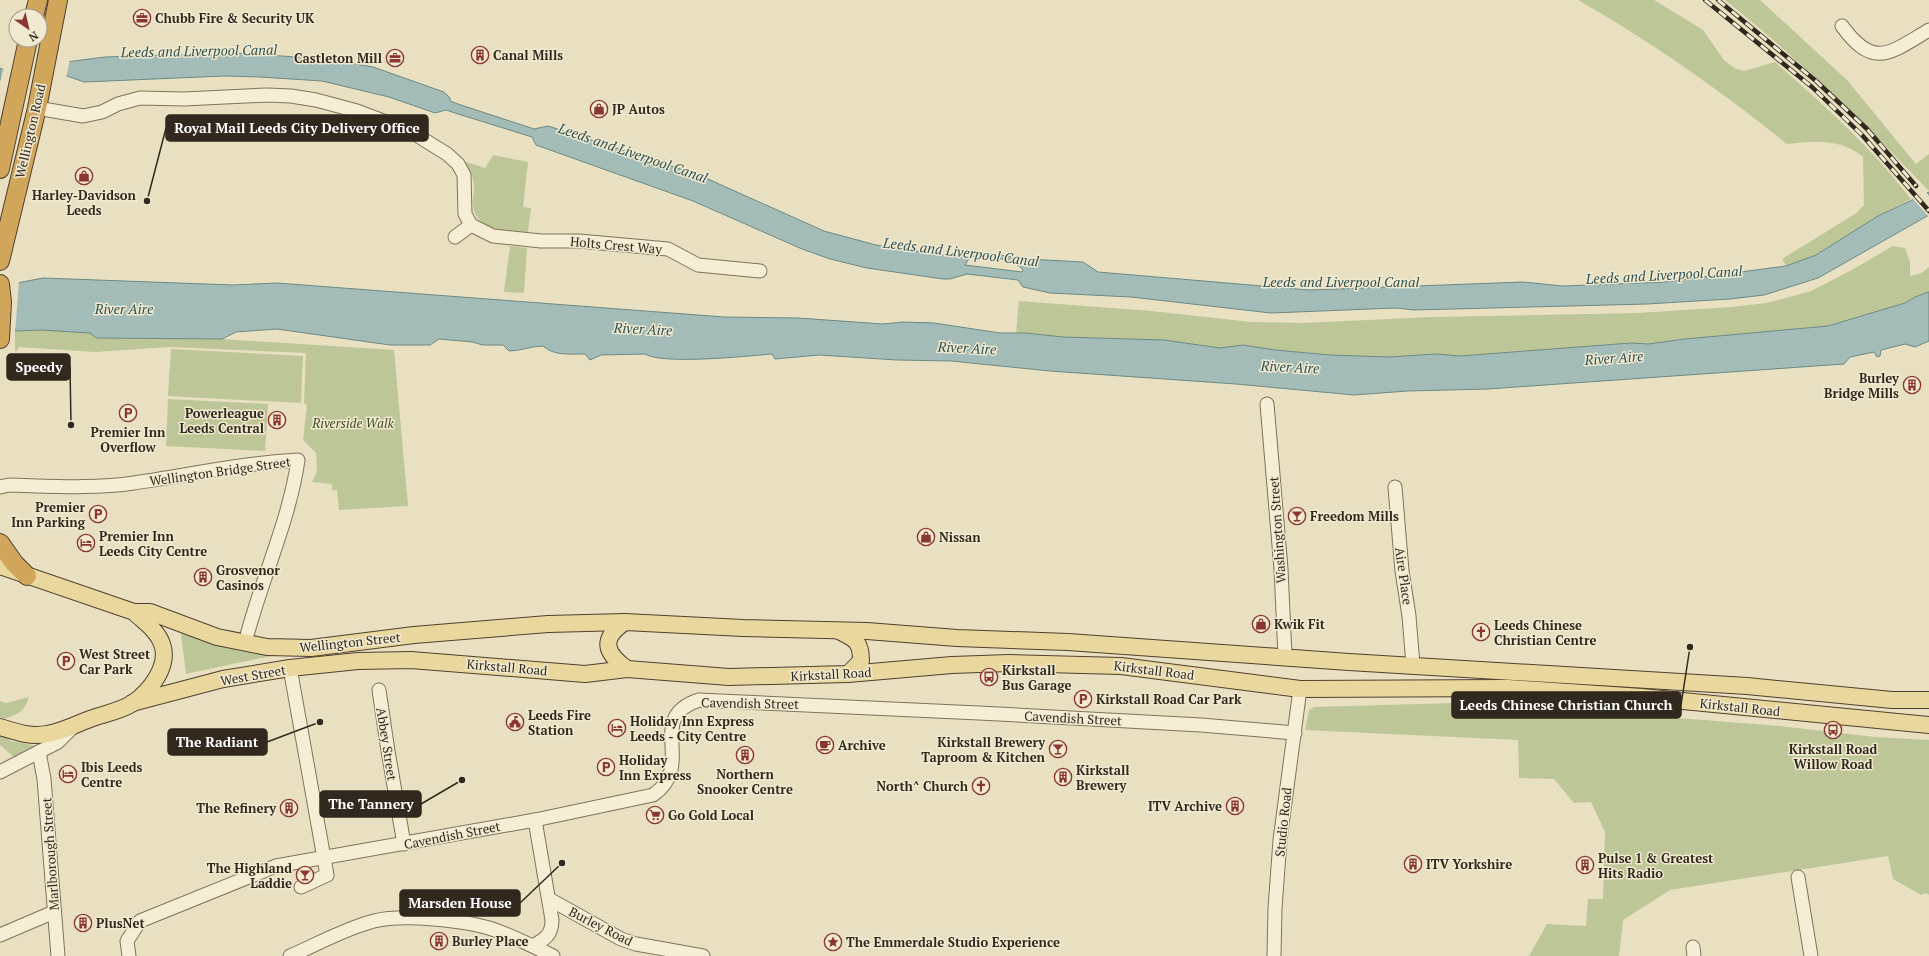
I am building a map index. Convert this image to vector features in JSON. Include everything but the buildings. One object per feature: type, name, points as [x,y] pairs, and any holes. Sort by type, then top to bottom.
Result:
[{"type":"highway","name":"Wellington Road","points":[[0,261],[37,108],[58,0]]},
{"type":"highway","name":"Wellington Road","points":[[0,169],[2,142],[26,48]]},
{"type":"highway","points":[[0,284],[2,302],[0,339]]},
{"type":"highway","points":[[0,543],[14,563],[10,572]]},
{"type":"main road","points":[[0,727],[27,735],[48,734],[75,726],[132,703],[149,688],[158,676],[163,656],[162,644],[157,635],[150,626],[134,612],[48,581],[10,572]]},
{"type":"main road","name":"Wellington Street","points":[[134,612],[150,612],[217,636],[267,647],[310,648],[427,634]]},
{"type":"main road","name":"Kirkstall Road","points":[[427,634],[548,624],[625,622],[743,628],[867,630],[958,638],[1068,642],[1285,656],[1349,662],[1747,686],[1892,700],[1929,700]]},
{"type":"main road","points":[[625,622],[614,630],[608,640],[608,651],[614,659],[627,670]]},
{"type":"main road","points":[[837,630],[856,640],[861,651],[861,661],[848,674]]},
{"type":"main road","points":[[1234,680],[1226,672],[1225,665],[1228,660],[1238,654]]},
{"type":"main road","name":"Kirkstall Road","points":[[378,660],[411,660],[585,674],[627,670],[729,677],[848,674],[982,664],[1078,664],[1121,666],[1300,689],[1508,688],[1642,697],[1929,726]]},
{"type":"main road","name":"West Street","points":[[132,703],[223,679],[332,662],[378,660]]},
{"type":"main road","points":[[1349,662],[1357,669],[1358,680],[1356,689]]},
{"type":"street","points":[[1842,26],[1854,42],[1867,52],[1877,55],[1892,51],[1929,30]]},
{"type":"street","points":[[37,108],[82,116],[102,112],[118,104],[140,98],[291,96],[357,111],[410,131],[447,154],[458,164],[464,175],[465,214],[471,225],[455,237]]},
{"type":"street","name":"Holts Crest Way","points":[[471,225],[494,236],[541,241],[578,240],[668,249],[698,265],[760,271]]},
{"type":"street","name":"Washington Street","points":[[1267,404],[1281,569],[1285,656]]},
{"type":"street","name":"Wellington Bridge Street","points":[[0,487],[9,485],[78,486],[133,484],[257,463],[298,460],[294,485],[245,643]]},
{"type":"street","name":"Aire Place","points":[[1395,487],[1402,571],[1409,616],[1413,665]]},
{"type":"street","points":[[290,668],[327,875],[301,887]]},
{"type":"street","name":"Studio Road","points":[[1274,956],[1275,908],[1280,840],[1300,689]]},
{"type":"street","name":"Abbey Street","points":[[379,690],[404,844]]},
{"type":"street","name":"Cavendish Street","points":[[129,956],[127,941],[140,921],[276,866],[535,820],[642,798],[654,794],[662,788],[669,779],[672,766],[672,726],[677,712],[688,704],[699,700],[979,713],[1194,725],[1295,733]]},
{"type":"street","points":[[0,772],[58,742],[75,726]]},
{"type":"street","name":"Marlborough Street","points":[[39,752],[43,764],[58,956]]},
{"type":"street","points":[[533,946],[549,935],[552,929],[549,899],[535,820]]},
{"type":"street","points":[[1798,877],[1811,956]]},
{"type":"street","name":"Burley Road","points":[[549,899],[621,939],[636,944],[702,956]]},
{"type":"street","points":[[0,935],[54,912]]},
{"type":"street","points":[[290,956],[374,921],[402,917],[431,919],[490,928],[553,956]]},
{"type":"green space","points":[[1578,0],[1654,0],[1703,30],[1724,60],[1734,68],[1744,71],[1775,62],[1863,144],[1911,199],[1878,216],[1816,255],[1786,266],[1782,259],[1855,214],[1864,205],[1863,157],[1845,147],[1826,142],[1787,144],[1686,68],[1606,16]]},
{"type":"green space","points":[[1725,0],[1760,0],[1847,80],[1916,164],[1929,154],[1929,191],[1805,68]]},
{"type":"green space","points":[[493,155],[528,162],[523,207],[531,208],[528,232],[494,228],[486,225],[475,214],[473,205],[474,183],[463,161],[485,168]]},
{"type":"green space","points":[[510,246],[527,248],[524,293],[504,292]]},
{"type":"green space","points":[[1893,246],[1905,248],[1910,262],[1910,276],[1922,273],[1929,267],[1929,292],[1915,297],[1905,303],[1828,326],[1685,339],[1648,344],[1631,343],[1460,356],[1436,354],[1389,357],[1330,355],[1275,350],[1243,345],[1220,348],[1164,340],[1063,337],[1016,333],[1019,301],[1151,311],[1251,322],[1302,323],[1432,317],[1638,313],[1731,307],[1767,303],[1811,291],[1850,271]]},
{"type":"green space","name":"Riverside Walk","points":[[41,330],[90,333],[96,338],[222,339],[394,350],[408,506],[339,510],[337,490],[332,490],[332,484],[312,482],[317,472],[316,453],[303,440],[307,406],[304,403],[306,353],[169,347],[95,352],[18,347],[17,351],[15,351],[15,331]]},
{"type":"green space","points":[[171,349],[303,356],[301,403],[168,396]]},
{"type":"green space","points":[[168,399],[268,404],[265,451],[166,446]]},
{"type":"green space","points":[[180,626],[292,653],[186,674]]},
{"type":"green space","points":[[29,697],[25,706],[20,712],[14,716],[4,719],[0,717],[0,701],[6,703]]},
{"type":"green space","points":[[1454,703],[1524,706],[1780,726],[1875,737],[1929,740],[1929,895],[1926,893],[1921,895],[1893,879],[1888,856],[1670,890],[1623,920],[1619,956],[1529,956],[1547,924],[1586,926],[1588,899],[1603,899],[1605,832],[1591,802],[1574,803],[1554,779],[1519,778],[1518,740],[1305,730],[1309,710],[1314,707]]},
{"type":"green space","points":[[0,735],[11,741],[38,746],[16,759],[0,745]]},
{"type":"water","points":[[236,53],[327,59],[373,67],[444,92],[450,98],[450,101],[458,104],[534,129],[548,126],[699,175],[824,231],[876,245],[957,257],[966,252],[973,251],[1027,259],[1083,262],[1098,272],[1309,290],[1523,282],[1563,286],[1665,282],[1786,266],[1816,255],[1878,216],[1929,192],[1929,215],[1818,278],[1764,295],[1730,299],[1647,304],[1414,310],[1396,308],[1271,313],[1131,297],[1050,293],[1023,287],[1018,280],[967,274],[950,279],[943,279],[867,268],[830,259],[802,249],[693,201],[536,145],[532,137],[446,110],[435,113],[389,97],[322,81],[224,76],[84,82],[67,76],[0,80],[0,68],[4,70],[105,57],[231,55]],"holes":[[[985,256],[1009,261],[1023,270],[1022,272],[965,265],[970,257]]]},
{"type":"water","name":"River Aire","points":[[43,278],[233,285],[277,283],[724,317],[798,318],[883,324],[903,322],[934,323],[1000,333],[1025,333],[1063,337],[1164,340],[1220,348],[1243,345],[1275,350],[1330,355],[1389,357],[1436,354],[1460,356],[1631,343],[1648,344],[1685,339],[1828,326],[1905,303],[1915,297],[1929,292],[1929,341],[1915,347],[1905,344],[1881,350],[1880,356],[1877,357],[1874,352],[1850,357],[1844,364],[1488,389],[1408,391],[1354,395],[1236,384],[1050,371],[951,361],[897,360],[819,355],[775,359],[772,354],[726,358],[686,359],[669,359],[645,354],[601,355],[590,360],[585,354],[557,353],[543,346],[509,351],[503,345],[482,345],[473,342],[439,339],[430,345],[390,345],[277,329],[236,332],[222,339],[96,338],[90,333],[41,330],[15,331],[12,284]]},
{"type":"pier","points":[[70,59],[66,78],[0,82],[4,67]]},
{"type":"pier","points":[[1925,191],[1929,196],[1929,217],[1911,197]]},
{"type":"pier","points":[[0,281],[19,281],[15,333],[0,332]]},
{"type":"railway","points":[[1705,0],[1812,87],[1862,135],[1929,211]]},
{"type":"railway","points":[[1718,0],[1816,81],[1867,129],[1916,186]]},
{"type":"place","name":"Chubb Fire & Security UK","points":[[142,18]]},
{"type":"place","name":"Canal Mills","points":[[480,55]]},
{"type":"place","name":"Castleton Mill","points":[[395,58]]},
{"type":"place","name":"JP Autos","points":[[599,109]]},
{"type":"place","name":"Harley-Davidson Leeds","points":[[84,176]]},
{"type":"place","name":"Royal Mail Leeds City Delivery Office","points":[[147,201]]},
{"type":"place","name":"Burley Bridge Mills","points":[[1912,385]]},
{"type":"place","name":"Premier Inn Overflow","points":[[128,413]]},
{"type":"place","name":"Powerleague Leeds Central","points":[[277,420]]},
{"type":"place","name":"Speedy","points":[[71,425]]},
{"type":"place","name":"Premier Inn Parking","points":[[98,514]]},
{"type":"place","name":"Freedom Mills","points":[[1297,516]]},
{"type":"place","name":"Nissan","points":[[926,537]]},
{"type":"place","name":"Premier Inn Leeds City Centre","points":[[86,543]]},
{"type":"place","name":"Grosvenor Casinos","points":[[203,577]]},
{"type":"place","name":"Kwik Fit","points":[[1261,624]]},
{"type":"place","name":"Leeds Chinese Christian Centre","points":[[1481,632]]},
{"type":"place","name":"Leeds Chinese Christian Church","points":[[1690,647]]},
{"type":"place","name":"West Street Car Park","points":[[66,661]]},
{"type":"place","name":"Kirkstall Bus Garage","points":[[989,677]]},
{"type":"place","name":"Kirkstall Road Car Park","points":[[1083,699]]},
{"type":"place","name":"The Radiant","points":[[320,722]]},
{"type":"place","name":"Leeds Fire Station","points":[[515,722]]},
{"type":"place","name":"Holiday Inn Express Leeds - City Centre","points":[[617,728]]},
{"type":"place","name":"Kirkstall Road Willow Road","points":[[1833,730]]},
{"type":"place","name":"Archive","points":[[825,745]]},
{"type":"place","name":"Kirkstall Brewery Taproom & Kitchen","points":[[1058,749]]},
{"type":"place","name":"Northern Snooker Centre","points":[[745,755]]},
{"type":"place","name":"Holiday Inn Express","points":[[606,767]]},
{"type":"place","name":"Ibis Leeds Centre","points":[[68,774]]},
{"type":"place","name":"Kirkstall Brewery","points":[[1063,777]]},
{"type":"place","name":"The Tannery","points":[[462,780]]},
{"type":"place","name":"North^ Church","points":[[981,786]]},
{"type":"place","name":"ITV Archive","points":[[1235,806]]},
{"type":"place","name":"The Refinery","points":[[289,808]]},
{"type":"place","name":"Go Gold Local","points":[[655,815]]},
{"type":"place","name":"Marsden House","points":[[562,863]]},
{"type":"place","name":"ITV Yorkshire","points":[[1413,864]]},
{"type":"place","name":"Pulse 1 & Greatest Hits Radio","points":[[1585,865]]},
{"type":"place","name":"The Highland Laddie","points":[[305,875]]},
{"type":"place","name":"PlusNet","points":[[83,923]]},
{"type":"place","name":"Burley Place","points":[[439,941]]},
{"type":"place","name":"The Emmerdale Studio Experience","points":[[833,942]]},
{"type":"water label","name":"Leeds and Liverpool Canal","points":[[199,51]]},
{"type":"water label","name":"Leeds and Liverpool Canal","points":[[633,153]]},
{"type":"water label","name":"Leeds and Liverpool Canal","points":[[961,252]]},
{"type":"water label","name":"Leeds and Liverpool Canal","points":[[1664,275]]},
{"type":"water label","name":"Leeds and Liverpool Canal","points":[[1341,282]]}]
